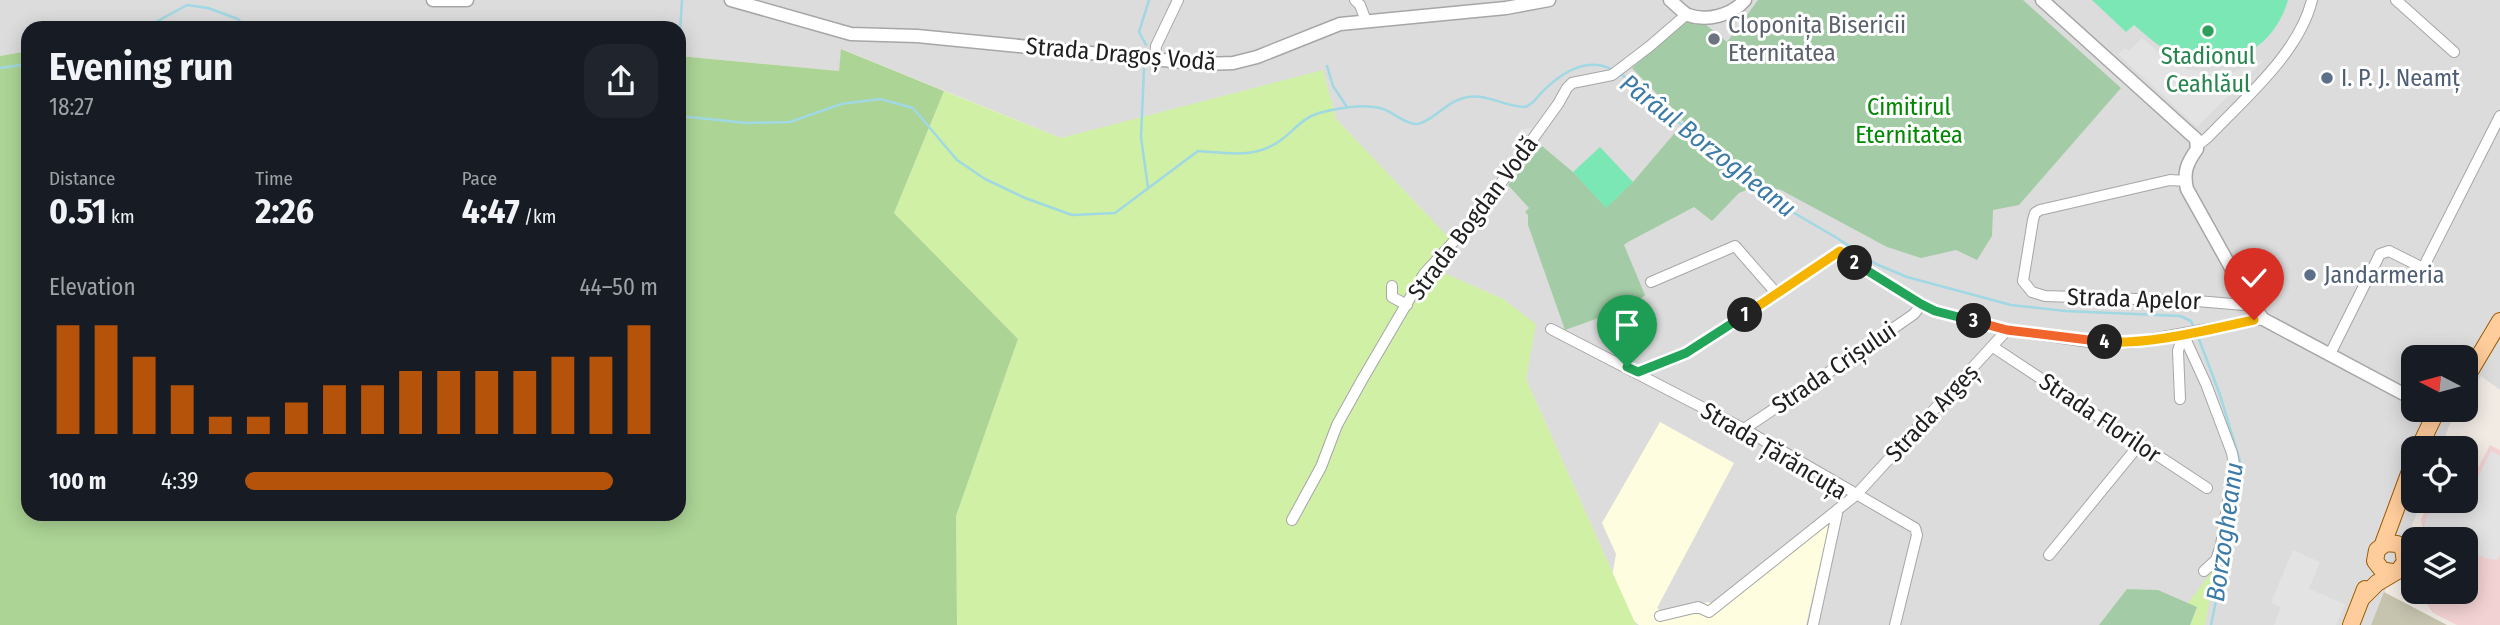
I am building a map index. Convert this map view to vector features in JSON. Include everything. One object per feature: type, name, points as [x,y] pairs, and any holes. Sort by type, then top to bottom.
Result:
[{"type":"main road","points":[[2476,345],[2500,305]]},
{"type":"main road","points":[[2478,360],[2498,330]]},
{"type":"main road","points":[[2351,625],[2363,597],[2377,550],[2383,544],[2401,495]]},
{"type":"main road","points":[[2401,544],[2398,527],[2403,513]]},
{"type":"main road","points":[[2383,544],[2393,543],[2401,547]]},
{"type":"main road","points":[[2375,561],[2382,570],[2393,572]]},
{"type":"main road","points":[[2363,597],[2377,583],[2401,567]]},
{"type":"street","points":[[433,0],[467,0]]},
{"type":"street","name":"Strada Dragoș Vodă","points":[[731,0],[850,34],[917,36],[1155,60],[1233,63],[1268,53],[1340,24],[1506,8],[1549,0]]},
{"type":"street","points":[[1155,60],[1156,46],[1178,0]]},
{"type":"street","points":[[1355,0],[1360,5],[1366,21]]},
{"type":"street","points":[[1670,0],[1687,15],[1712,17],[1730,13],[1745,0]]},
{"type":"street","points":[[2042,0],[2188,131],[2198,145]]},
{"type":"street","points":[[2312,0],[2309,13],[2292,46],[2198,145],[2187,164],[2186,181],[2191,198],[2250,302],[2263,319],[2401,392]]},
{"type":"street","points":[[2396,0],[2454,52]]},
{"type":"street","name":"Strada Bogdan Vodă","points":[[1292,520],[1321,467],[1337,425],[1424,274],[1478,215],[1567,88],[1572,83],[1612,75],[1687,15]]},
{"type":"street","points":[[2330,354],[2379,254],[2389,251],[2423,268],[2500,116]]},
{"type":"street","name":"Strada Apelor","points":[[2186,181],[2170,180],[2035,213],[2022,281],[2032,292],[2045,296],[2197,301],[2244,306],[2250,302]]},
{"type":"street","points":[[1638,372],[1686,353],[1777,294],[1735,246],[1651,282]]},
{"type":"street","name":"Strada Florilor","points":[[1777,294],[1840,251],[1871,274],[1935,311],[2007,330],[2109,343],[2129,343],[2263,319]]},
{"type":"street","points":[[1392,286],[1392,297],[1407,305]]},
{"type":"street","name":"Strada Crișului","points":[[1744,429],[1914,314],[1921,304]]},
{"type":"street","name":"Strada Țărăncuța","points":[[1552,329],[1744,429],[1856,495],[1709,612],[1698,607],[1660,616]]},
{"type":"street","name":"Strada Argeș","points":[[1856,495],[2007,330]]},
{"type":"street","points":[[2180,399],[2178,351],[2185,333]]},
{"type":"street","points":[[2185,333],[2234,464],[2221,545],[2216,560],[2204,571]]},
{"type":"street","name":"Strada Florilor","points":[[1993,347],[2207,488]]},
{"type":"street","points":[[2049,555],[2139,445]]},
{"type":"street","points":[[1856,495],[1915,528],[1917,535],[1895,625]]},
{"type":"street","points":[[1813,625],[1838,509]]},
{"type":"shaded area","points":[[0,0],[2500,0],[2500,390],[2481,376],[2478,381],[2478,345],[2401,345],[2401,422],[2452,422],[2445,436],[2401,436],[2401,513],[2417,513],[2411,527],[2401,527],[2401,552],[2371,625],[1636,625],[1526,379],[1535,324],[1503,299],[1434,269],[1454,244],[1336,119],[1323,71],[1061,138],[842,49],[839,71],[686,57],[686,21],[21,21],[21,52],[0,56]]},
{"type":"shaded area","points":[[2142,38],[2167,60],[2189,70],[2231,73],[2264,60],[2197,127],[2118,54],[2125,48],[2129,51]]},
{"type":"shaded area","points":[[1532,128],[1518,151],[1512,146],[1521,129]]},
{"type":"shaded area","points":[[1660,422],[1734,463],[1657,608],[1661,611],[1709,602],[1717,612],[1826,524],[1829,527],[1806,625],[1639,625],[1616,607],[1609,593],[1616,554],[1602,523]]},
{"type":"shaded area","points":[[2490,445],[2500,450],[2500,625],[2457,625],[2433,613],[2427,604],[2478,604],[2478,527],[2422,527],[2421,520],[2424,513],[2478,513],[2478,468]]},
{"type":"shaded area","points":[[2491,451],[2500,456],[2500,554],[2497,560],[2478,555],[2478,527],[2424,525],[2428,513],[2478,513],[2478,477]]},
{"type":"shaded area","points":[[2293,550],[2320,562],[2309,589],[2345,604],[2336,625],[2274,625],[2281,607],[2271,602]]},
{"type":"shaded area","points":[[2384,592],[2401,601],[2401,604],[2407,604],[2447,625],[2371,625]]},
{"type":"green space","name":"Cimitirul Eternitatea","points":[[1758,0],[2023,0],[2121,88],[2019,205],[1993,210],[1992,236],[1977,260],[1956,250],[1921,258],[1887,247],[1781,190],[1759,185],[1739,193],[1712,221],[1694,207],[1628,242],[1624,245],[1645,295],[1632,306],[1565,330],[1528,225],[1528,215],[1525,212],[1529,208],[1508,185],[1542,146],[1573,172],[1606,207],[1633,182],[1684,122],[1632,68],[1688,20],[1699,19],[1727,42]]},
{"type":"green space","name":"Stadionul Ceahlăul","points":[[2092,0],[2288,0],[2270,35],[2256,47],[2224,60],[2206,61],[2168,51],[2134,25],[2126,32]]},
{"type":"green space","points":[[841,49],[944,91],[894,213],[1018,339],[956,516],[957,625],[0,625],[0,56],[21,52],[21,521],[686,521],[686,57],[839,71]]},
{"type":"green space","points":[[1323,70],[1336,119],[1455,244],[1435,269],[1503,299],[1536,324],[1526,379],[1636,625],[957,625],[956,516],[1018,339],[894,213],[944,91],[1061,138]]},
{"type":"green space","points":[[1600,147],[1633,182],[1606,208],[1573,172]]},
{"type":"green space","points":[[2216,566],[2205,625],[2190,625],[2197,608],[2188,603]]},
{"type":"green space","points":[[2127,589],[2158,590],[2197,607],[2190,625],[2099,625]]},
{"type":"waterway","points":[[681,21],[682,0]]},
{"type":"waterway","points":[[1146,45],[1139,32],[1149,0]]},
{"type":"waterway","name":"Pârâul Borzogheanu","points":[[158,21],[187,5],[208,8],[240,21]]},
{"type":"waterway","name":"Pârâul Borzogheanu","points":[[0,68],[21,65]]},
{"type":"waterway","name":"Pârâul Borzogheanu","points":[[686,117],[747,123],[790,122],[841,104],[880,99],[913,108],[957,160],[985,179],[1025,198],[1072,215],[1115,213],[1198,151],[1241,153],[1262,150],[1319,113],[1368,106],[1417,124],[1453,102],[1467,97],[1484,97],[1525,107],[1533,103],[1557,79],[1575,69],[1594,65],[1613,70]]},
{"type":"waterway","points":[[1327,66],[1333,86],[1347,107]]},
{"type":"waterway","points":[[1144,69],[1141,137],[1148,188]]},
{"type":"waterway","name":"Pârâul Borzogheanu","points":[[1619,73],[1777,203],[1876,264],[1907,277],[2011,305],[2065,311],[2180,316],[2191,321],[2194,328]]},
{"type":"waterway","name":"Borzogheanu","points":[[2197,334],[2220,395],[2240,461],[2233,518],[2211,625]]},
{"type":"place","name":"Stadionul Ceahlăul","points":[[2208,31]]},
{"type":"place","name":"Cloponița Bisericii Eternitatea","points":[[1714,39]]},
{"type":"place","name":"I. P. J. Neamț","points":[[2327,78]]},
{"type":"place","name":"Jandarmeria","points":[[2310,275]]},
{"type":"route","points":[[1627,367],[1638,372],[1686,353],[1840,251],[1871,274],[1935,311],[2007,330],[2089,342],[2129,343],[2254,320]]}]
